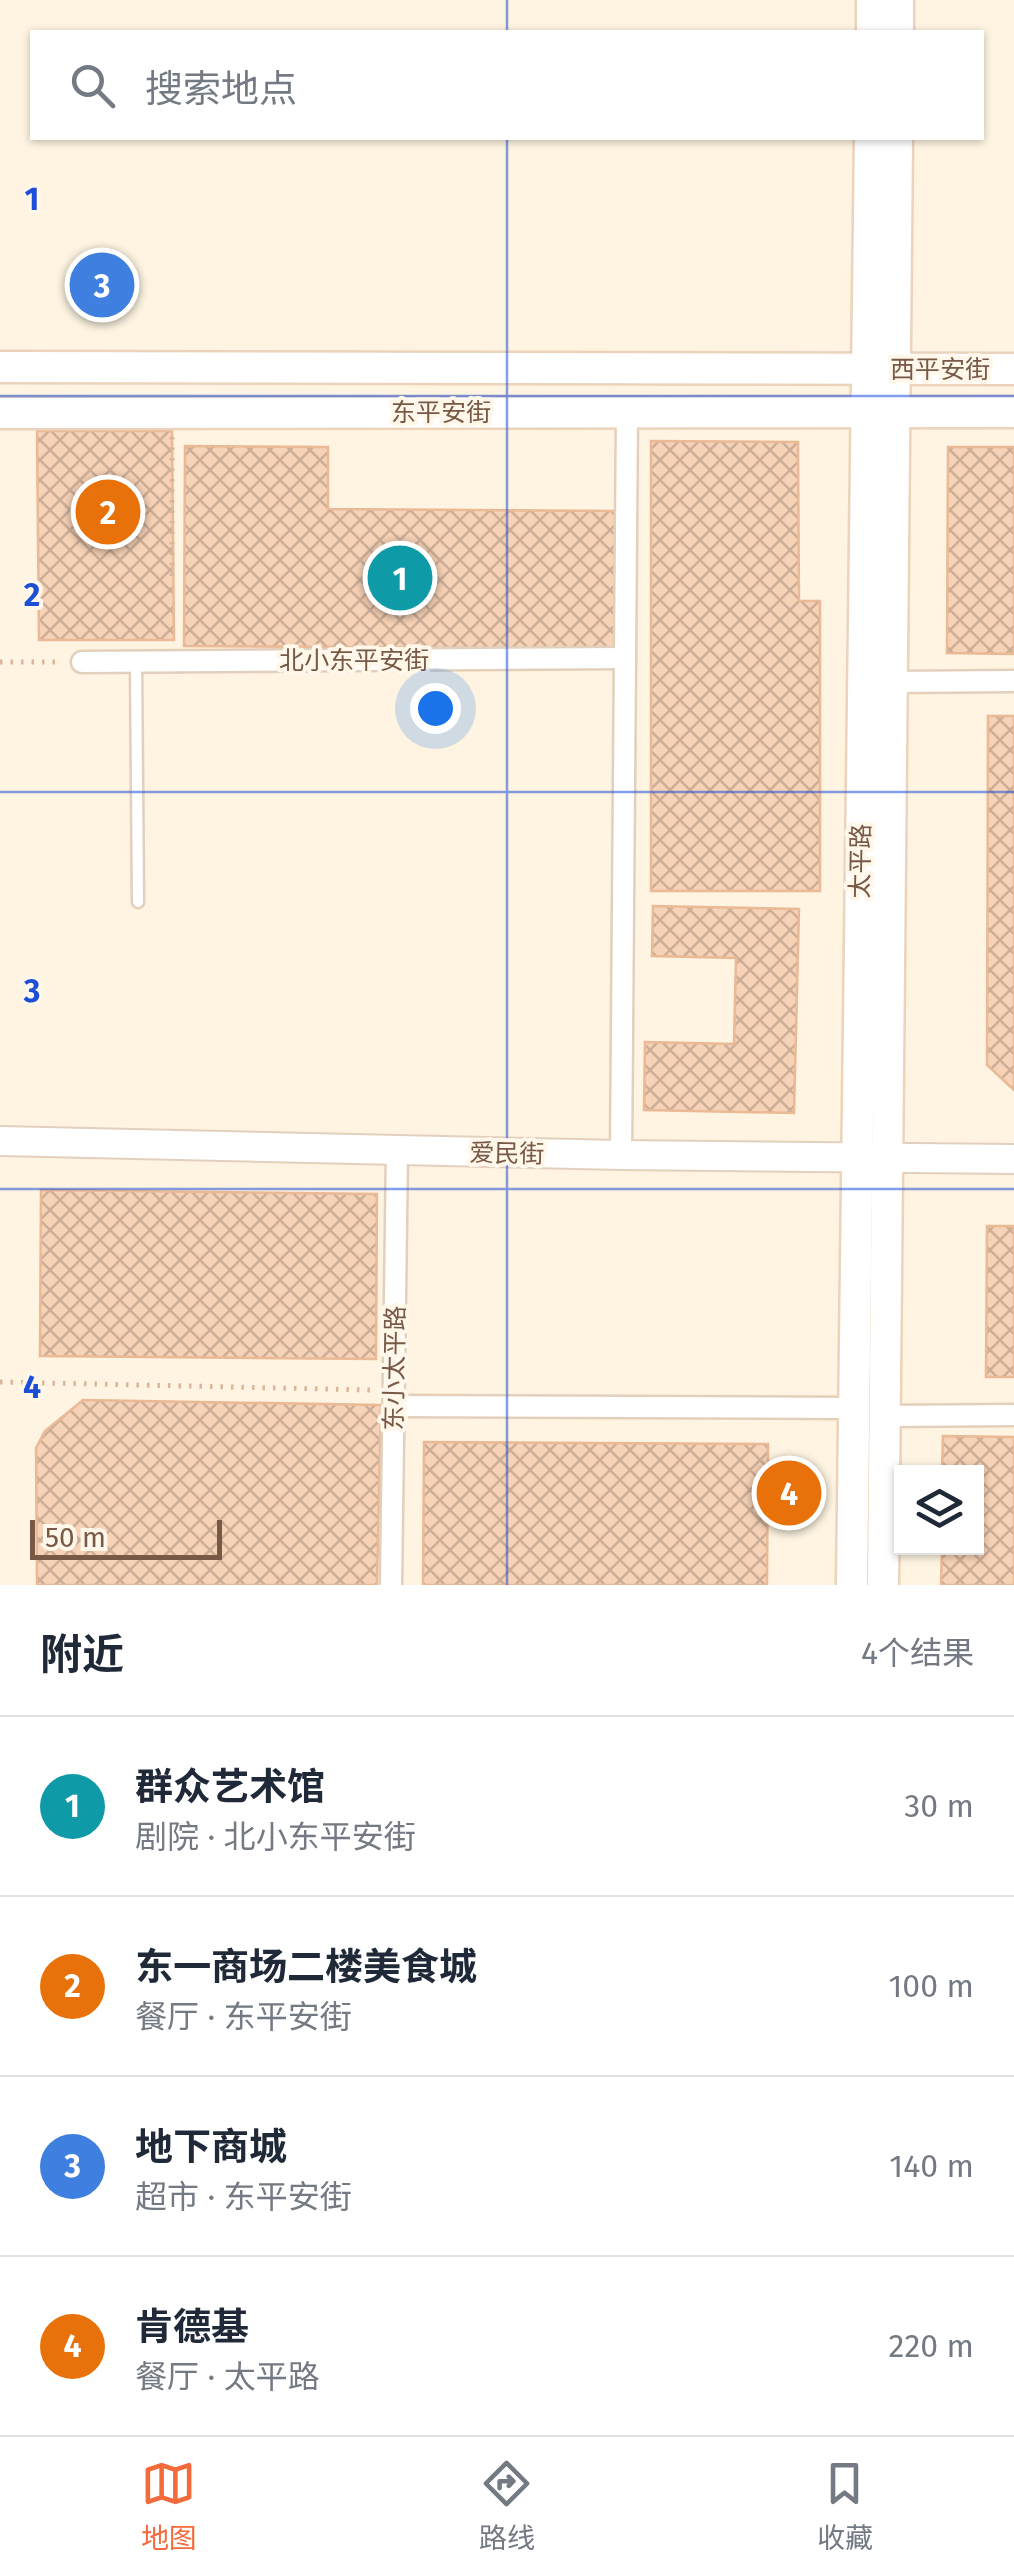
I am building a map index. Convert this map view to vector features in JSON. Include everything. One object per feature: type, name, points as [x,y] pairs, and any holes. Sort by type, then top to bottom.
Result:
[{"type":"main road","points":[[872,0],[872,30]]},
{"type":"main road","points":[[898,0],[898,30]]},
{"type":"main road","name":"太平路","points":[[852,1585],[856,1158],[881,411],[870,140]]},
{"type":"main road","name":"太平路","points":[[881,368],[898,140]]},
{"type":"main road","name":"东平安街","points":[[0,366],[881,368]]},
{"type":"main road","name":"西平安街","points":[[881,368],[1014,369]]},
{"type":"main road","name":"太平路","points":[[881,411],[894,682],[883,1585]]},
{"type":"main road","name":"东平安街","points":[[0,413],[881,411]]},
{"type":"main road","name":"西平安街","points":[[881,411],[1014,412]]},
{"type":"street","points":[[621,1155],[627,412]]},
{"type":"street","name":"北小东平安街","points":[[82,662],[625,658]]},
{"type":"street","points":[[894,682],[1014,682]]},
{"type":"street","name":"爱民街","points":[[0,1141],[1014,1159]]},
{"type":"street","name":"东小太平路","points":[[391,1585],[398,1150]]},
{"type":"street","points":[[394,1398],[853,1408]]},
{"type":"street","points":[[886,1416],[1014,1415]]},
{"type":"lane","points":[[136,662],[138,902]]},
{"type":"path","points":[[172,412],[172,584]]},
{"type":"path","points":[[0,662],[82,662]]},
{"type":"path","points":[[0,1382],[394,1398]]},
{"type":"building","points":[[37,431],[172,431],[174,640],[39,640]]},
{"type":"building","points":[[651,441],[798,442],[799,601],[820,601],[820,891],[651,891]]},
{"type":"building","points":[[185,446],[328,447],[328,509],[616,511],[615,649],[184,646]]},
{"type":"building","points":[[948,447],[1014,447],[1014,654],[947,653]]},
{"type":"building","points":[[988,716],[1014,716],[1014,1090],[987,1065]]},
{"type":"building","points":[[653,906],[799,909],[794,1113],[644,1110],[645,1042],[734,1044],[736,958],[652,956]]},
{"type":"building","points":[[41,1190],[377,1194],[376,1359],[40,1356]]},
{"type":"building","points":[[987,1226],[1014,1226],[1014,1377],[986,1377]]},
{"type":"building","points":[[83,1400],[381,1405],[377,1585],[37,1585],[36,1448],[45,1431]]},
{"type":"building","points":[[943,1436],[1014,1437],[1014,1585],[941,1585],[942,1555],[984,1555],[984,1465],[942,1465]]},
{"type":"building","points":[[424,1442],[768,1444],[767,1585],[423,1585]]},
{"type":"place","name":"地下商城","points":[[102,285]]},
{"type":"place","name":"东一商场二楼美食城","points":[[108,512]]},
{"type":"place","name":"群众艺术馆","points":[[400,578]]},
{"type":"place","name":"肯德基","points":[[789,1493]]}]
